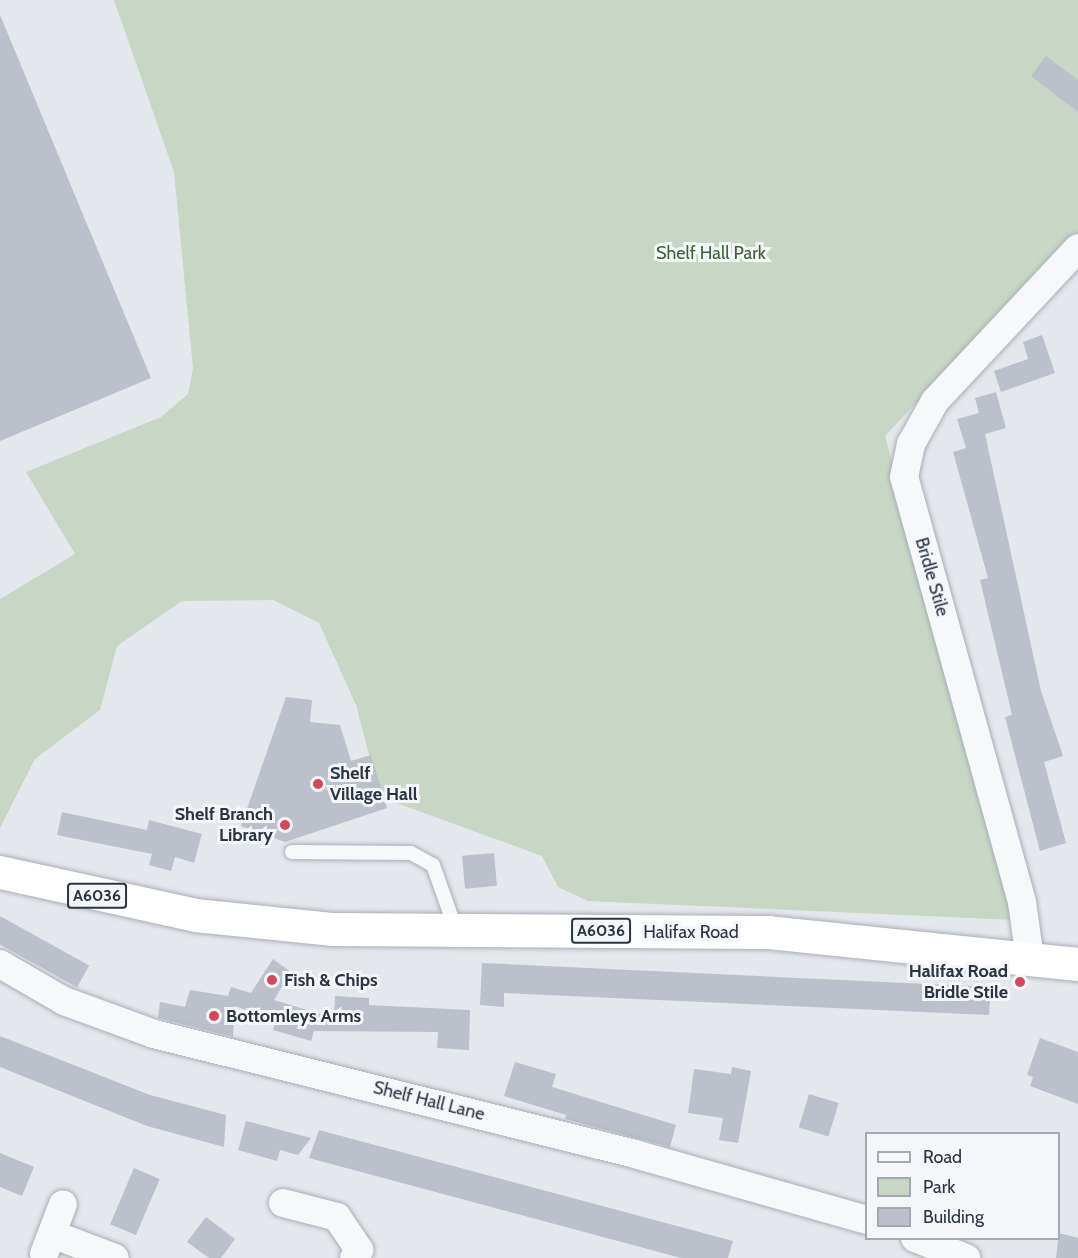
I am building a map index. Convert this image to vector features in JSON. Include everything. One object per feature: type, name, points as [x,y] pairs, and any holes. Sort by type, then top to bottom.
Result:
[{"type":"highway","name":"Halifax Road","points":[[0,872],[195,915],[333,929],[768,932],[1078,964]]},
{"type":"street","name":"Bridle Stile","points":[[1030,959],[1022,902],[904,477],[911,444],[935,401],[1078,248]]},
{"type":"street","name":"Shelf Hall Lane","points":[[0,964],[63,1001],[154,1034],[624,1151],[865,1219]]},
{"type":"street","points":[[282,1203],[337,1217],[359,1250],[354,1258]]},
{"type":"street","points":[[63,1204],[48,1244],[115,1258]]},
{"type":"street","points":[[918,1240],[966,1258]]},
{"type":"lane","points":[[292,852],[382,848],[411,853],[433,865],[456,930]]},
{"type":"green space","name":"Shelf Hall Park","points":[[114,0],[1078,0],[1078,233],[885,436],[1016,920],[588,901],[558,887],[542,856],[380,797],[356,705],[319,623],[273,600],[182,601],[117,646],[100,710],[35,759],[0,828],[0,599],[75,554],[26,472],[161,417],[188,394],[193,368],[174,172]]},
{"type":"building","points":[[0,15],[151,378],[0,441]]},
{"type":"building","points":[[1046,56],[1078,80],[1078,112],[1031,76]]},
{"type":"building","points":[[1042,335],[1055,373],[1001,392],[994,371],[1028,359],[1023,342]]},
{"type":"building","points":[[996,392],[1006,428],[985,434],[1041,691],[1063,756],[1044,762],[1066,843],[1040,851],[1005,717],[1012,715],[980,580],[988,578],[953,452],[966,448],[957,419],[979,413],[975,398]]},
{"type":"building","name":"Shelf Village Hall","points":[[286,697],[312,700],[310,722],[340,725],[351,761],[371,755],[387,808],[285,842],[241,826]]},
{"type":"building","points":[[62,812],[147,830],[149,820],[202,834],[194,863],[175,857],[171,871],[149,865],[152,854],[57,835]]},
{"type":"building","points":[[494,853],[497,886],[465,889],[462,856]]},
{"type":"building","points":[[0,916],[89,965],[77,987],[0,945]]},
{"type":"building","points":[[273,959],[291,972],[274,1000],[334,1018],[335,996],[369,998],[369,1005],[470,1010],[469,1050],[437,1048],[438,1032],[314,1031],[311,1041],[273,1030],[276,1020],[235,1006],[233,1037],[158,1018],[160,1002],[185,1007],[190,990],[228,996],[231,987],[251,993]]},
{"type":"building","points":[[482,963],[991,987],[989,1015],[504,993],[504,1007],[480,1005]]},
{"type":"building","points":[[0,1036],[150,1095],[226,1115],[224,1147],[147,1126],[0,1067]]},
{"type":"building","points":[[1040,1038],[1078,1052],[1078,1104],[1030,1086],[1033,1077],[1027,1075]]},
{"type":"building","points":[[515,1062],[556,1074],[552,1087],[676,1125],[670,1147],[565,1119],[566,1115],[504,1096]]},
{"type":"building","points":[[732,1067],[751,1071],[738,1143],[719,1140],[723,1118],[688,1113],[694,1069],[731,1074]]},
{"type":"building","points":[[809,1094],[839,1103],[828,1137],[799,1127]]},
{"type":"building","points":[[246,1121],[311,1138],[298,1155],[280,1150],[277,1161],[238,1150]]},
{"type":"building","points":[[319,1130],[733,1241],[728,1258],[681,1258],[309,1158]]},
{"type":"building","points":[[0,1153],[34,1167],[22,1196],[0,1187]]},
{"type":"building","points":[[134,1168],[160,1179],[136,1235],[110,1224]]},
{"type":"building","points":[[206,1217],[235,1239],[221,1258],[209,1258],[187,1242]]},
{"type":"building","points":[[1060,1233],[1078,1238],[1078,1258],[1056,1258]]},
{"type":"place","name":"Shelf Village Hall","points":[[318,784]]},
{"type":"place","name":"Shelf Branch Library","points":[[285,825]]},
{"type":"place","name":"Fish & Chips","points":[[272,980]]},
{"type":"place","name":"Halifax Road Bridle Stile","points":[[1020,982]]},
{"type":"place","name":"Bottomleys Arms","points":[[214,1016]]}]
